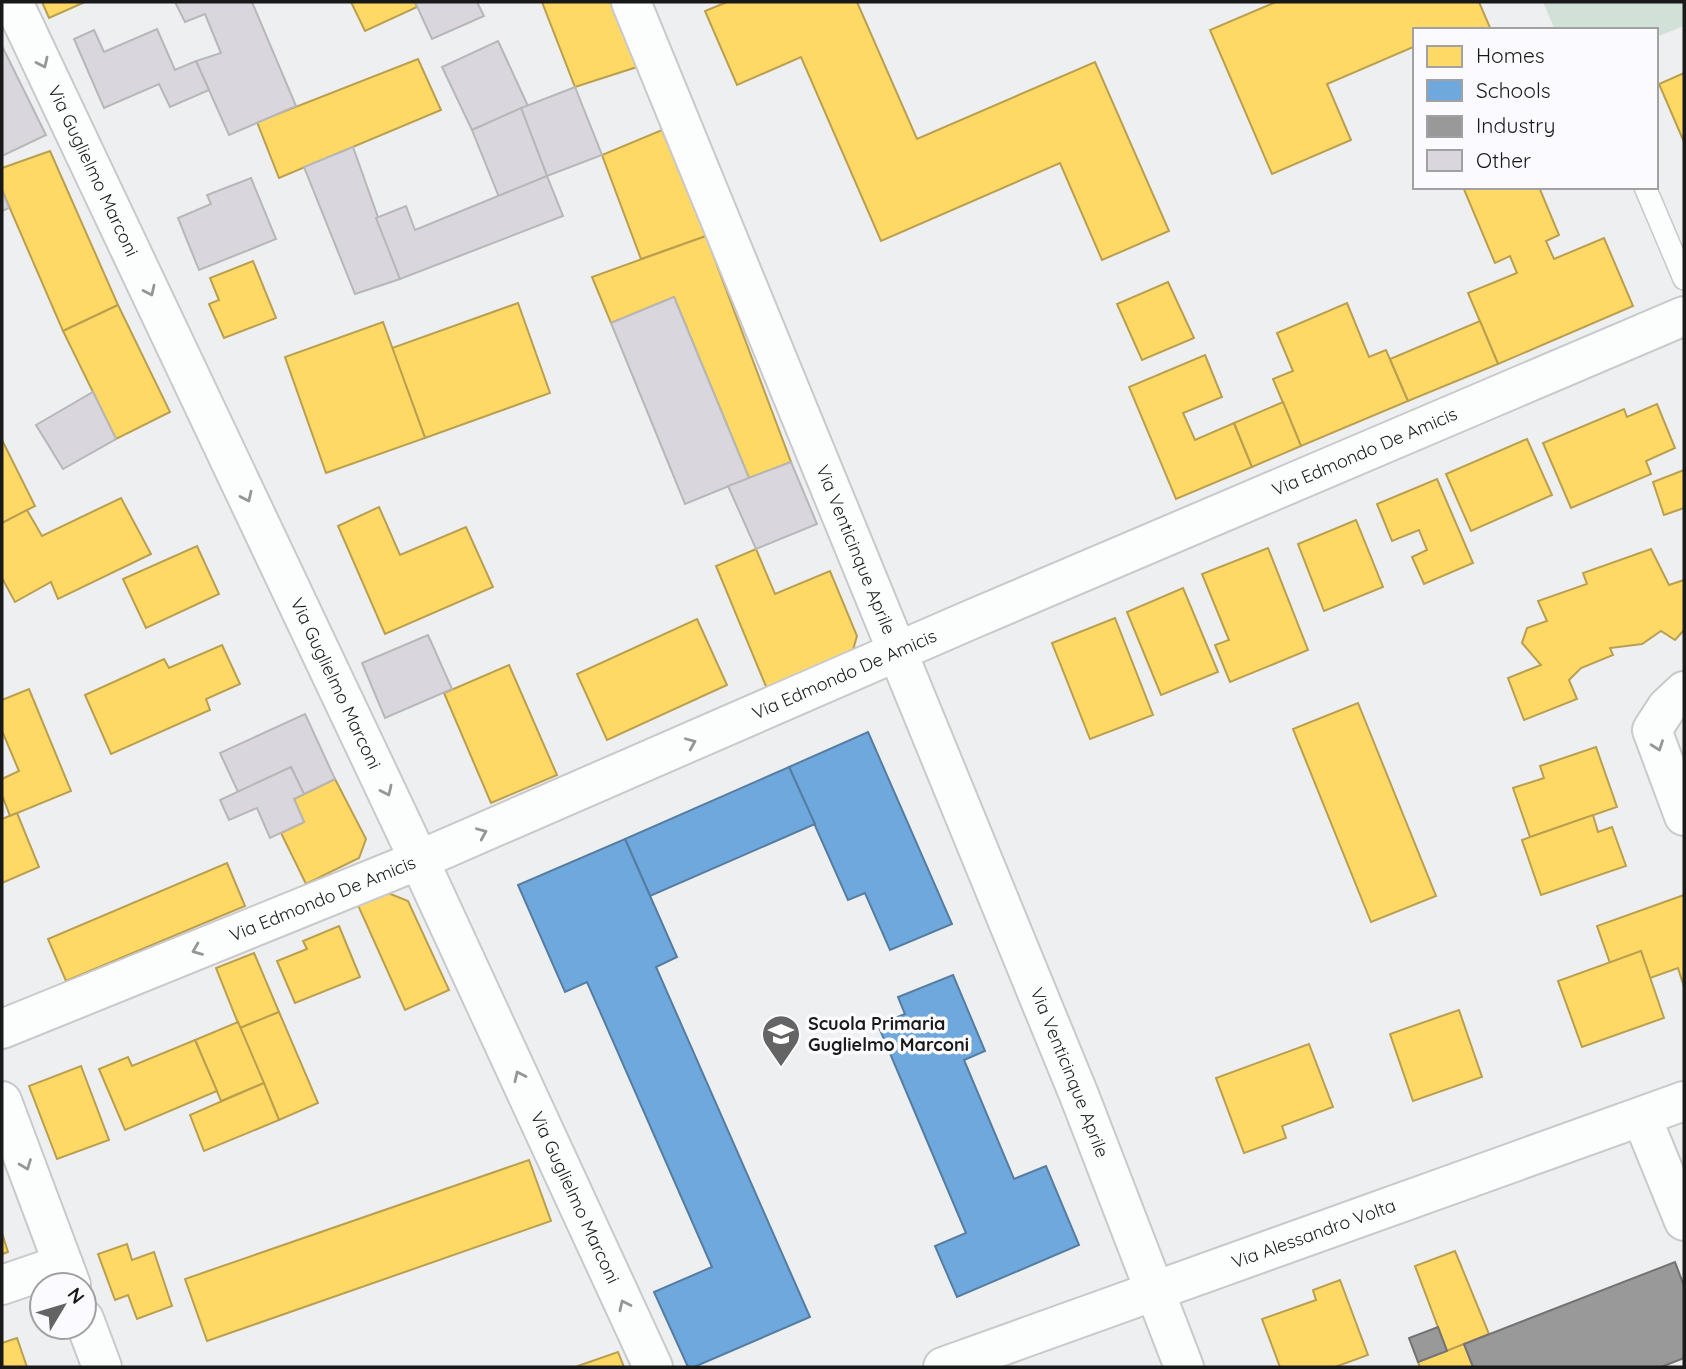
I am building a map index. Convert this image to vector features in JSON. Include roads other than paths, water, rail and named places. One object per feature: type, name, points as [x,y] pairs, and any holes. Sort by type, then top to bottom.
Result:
[{"type":"street","name":"Via Guglielmo Marconi","points":[[13,2],[419,860],[653,1367]]},
{"type":"street","name":"Via Venticinque Aprile","points":[[631,2],[1079,1096],[1184,1367]]},
{"type":"street","name":"Via Edmondo De Amicis","points":[[2,1029],[419,860],[970,620],[1684,316]]},
{"type":"street","points":[[1684,691],[1667,707],[1652,730],[1684,816]]},
{"type":"street","points":[[2,1101],[66,1271]]},
{"type":"street","name":"Via Alessandro Volta","points":[[943,1367],[1684,1101]]},
{"type":"street","points":[[1642,1118],[1684,1221]]},
{"type":"street","points":[[2,1285],[28,1281]]},
{"type":"street","points":[[92,1341],[102,1367]]},
{"type":"lane","points":[[1646,189],[1684,279]]},
{"type":"place","name":"Scuola Primaria Guglielmo Marconi","points":[[781,1068]]}]
